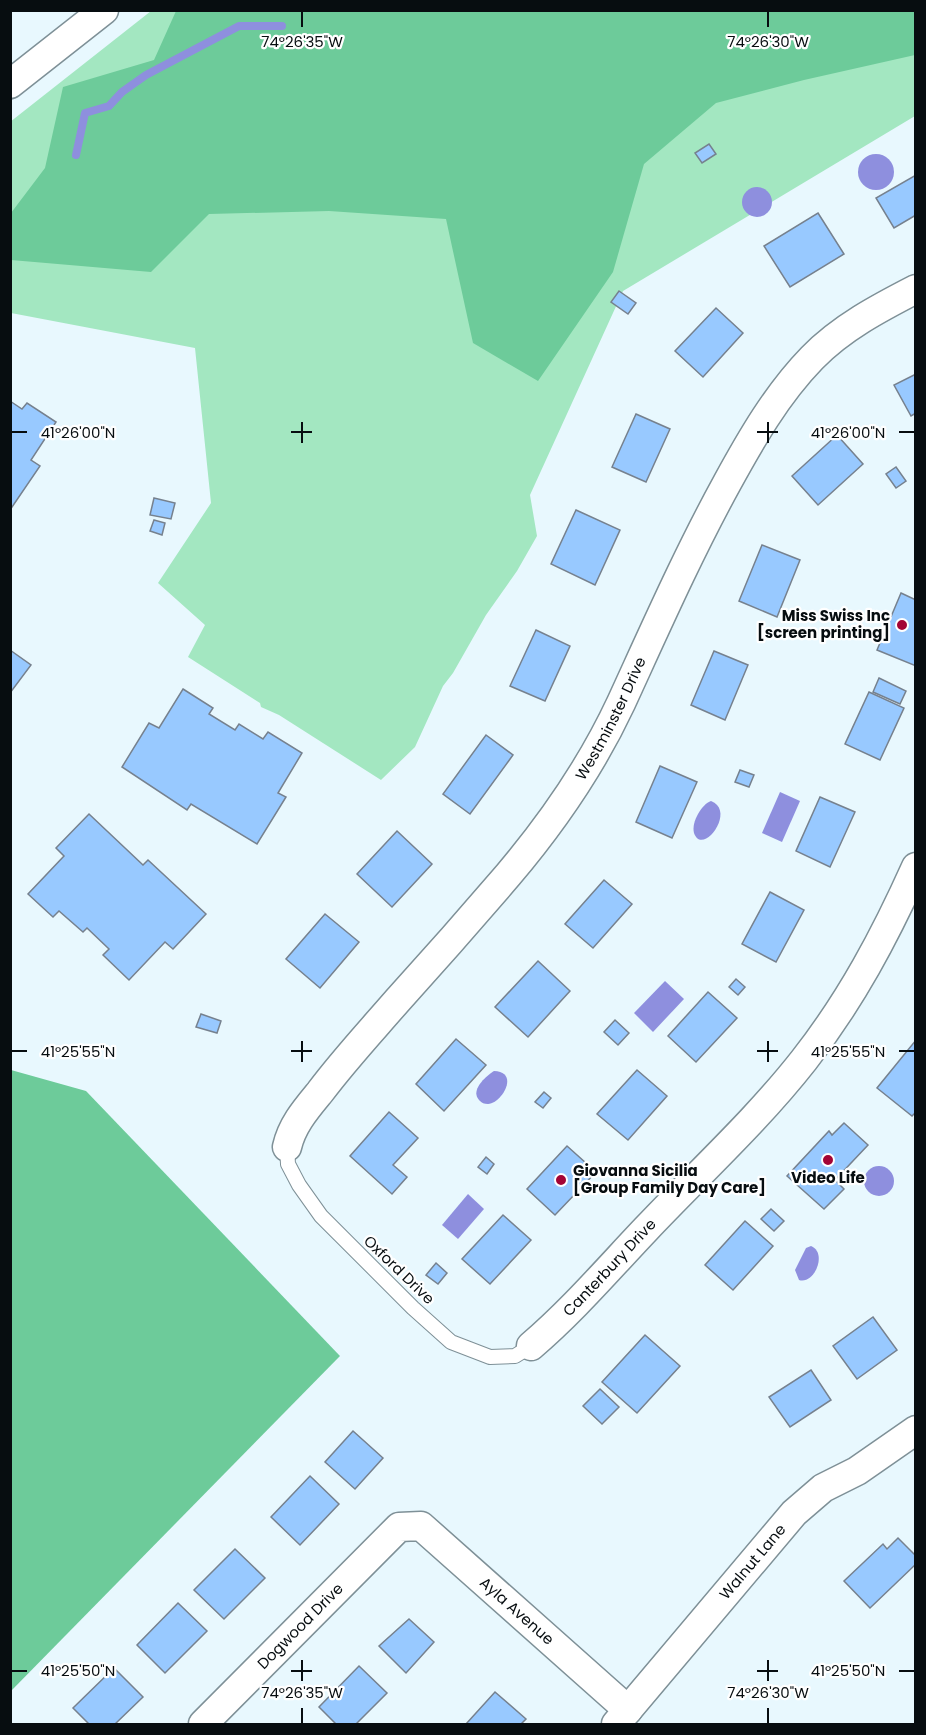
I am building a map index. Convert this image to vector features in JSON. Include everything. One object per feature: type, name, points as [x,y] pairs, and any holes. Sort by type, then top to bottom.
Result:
[{"type":"street","points":[[10,84],[104,10]]},
{"type":"street","name":"Westminster Drive","points":[[287,1147],[297,1121],[341,1064],[519,862],[571,793],[621,704],[711,513],[753,436],[792,380],[824,347],[854,323],[915,289]]},
{"type":"street","name":"Canterbury Drive","points":[[531,1346],[558,1324],[587,1294],[756,1115],[804,1060],[865,971],[915,867]]},
{"type":"street","name":"Walnut Lane","points":[[622,1717],[794,1513],[824,1488],[857,1471],[915,1430]]},
{"type":"street","name":"Ayla Avenue","points":[[399,1527],[421,1526],[622,1717]]},
{"type":"street","name":"Dogwood Drive","points":[[203,1725],[399,1527]]},
{"type":"lane","name":"Oxford Drive","points":[[287,1147],[288,1164],[299,1185],[321,1216],[413,1308],[451,1342],[490,1358],[515,1356],[531,1346]]},
{"type":"green space","points":[[151,11],[915,11],[915,116],[623,291],[530,495],[537,536],[443,686],[415,747],[381,780],[279,715],[261,707],[260,703],[188,657],[205,625],[158,583],[211,503],[195,348],[11,313],[10,122]]},
{"type":"green space","points":[[176,11],[915,11],[915,55],[716,103],[644,164],[613,272],[538,381],[473,343],[446,219],[329,211],[209,214],[151,272],[11,260],[11,213],[45,168],[63,87],[154,60]]},
{"type":"green space","points":[[11,1070],[86,1091],[340,1356],[11,1691]]},
{"type":"water","points":[[876,154],[889,159],[894,172],[889,185],[876,190],[863,185],[858,172],[863,159]]},
{"type":"water","points":[[757,187],[768,191],[772,202],[768,213],[757,217],[746,213],[742,202],[746,191]]},
{"type":"water","points":[[780,792],[800,801],[782,842],[762,833]]},
{"type":"water","points":[[711,801],[718,806],[719,822],[710,836],[704,840],[698,839],[694,833],[696,819],[704,806]]},
{"type":"water","points":[[665,981],[684,999],[653,1032],[634,1013]]},
{"type":"water","points":[[494,1071],[506,1076],[506,1088],[499,1099],[484,1104],[479,1100],[476,1092],[483,1080]]},
{"type":"water","points":[[879,1166],[890,1170],[894,1181],[890,1192],[879,1196],[868,1192],[864,1181],[868,1170]]},
{"type":"water","points":[[468,1194],[484,1209],[458,1239],[442,1225]]},
{"type":"water","points":[[811,1246],[818,1255],[817,1267],[810,1278],[799,1280],[795,1270],[806,1248]]},
{"type":"building","points":[[709,144],[716,154],[702,163],[695,153]]},
{"type":"building","points":[[916,175],[916,215],[894,228],[876,198]]},
{"type":"building","points":[[818,213],[844,254],[790,287],[764,246]]},
{"type":"building","points":[[619,291],[636,303],[628,314],[611,302]]},
{"type":"building","points":[[716,308],[743,333],[703,377],[675,351]]},
{"type":"building","points":[[916,374],[916,413],[911,416],[894,385]]},
{"type":"building","points":[[10,401],[22,409],[27,403],[56,422],[31,460],[40,466],[10,510]]},
{"type":"building","points":[[636,414],[670,429],[646,482],[612,467]]},
{"type":"building","points":[[837,435],[863,464],[818,505],[792,476]]},
{"type":"building","points":[[896,467],[906,481],[896,488],[886,474]]},
{"type":"building","points":[[154,498],[175,503],[171,519],[150,515]]},
{"type":"building","points":[[576,510],[620,530],[595,585],[551,564]]},
{"type":"building","points":[[154,520],[165,523],[162,535],[150,531]]},
{"type":"building","points":[[762,545],[800,560],[777,617],[739,601]]},
{"type":"building","name":"Miss Swiss Inc [screen printing]","points":[[901,593],[916,600],[916,666],[877,650]]},
{"type":"building","points":[[536,630],[570,646],[545,701],[510,686]]},
{"type":"building","points":[[10,650],[31,665],[10,693]]},
{"type":"building","points":[[714,651],[748,665],[725,720],[691,705]]},
{"type":"building","points":[[879,678],[906,691],[900,704],[873,692]]},
{"type":"building","points":[[183,689],[213,708],[209,714],[235,730],[239,724],[263,739],[268,732],[302,753],[278,793],[286,797],[257,844],[191,804],[187,810],[122,767],[149,723],[159,728]]},
{"type":"building","points":[[869,692],[904,708],[880,760],[845,744]]},
{"type":"building","points":[[486,735],[513,755],[470,814],[443,794]]},
{"type":"building","points":[[660,766],[697,782],[672,838],[636,822]]},
{"type":"building","points":[[740,770],[754,775],[749,787],[735,782]]},
{"type":"building","points":[[820,797],[855,812],[830,867],[796,851]]},
{"type":"building","points":[[89,814],[143,865],[148,860],[206,914],[173,949],[165,942],[129,980],[103,955],[109,949],[87,928],[83,932],[59,911],[53,917],[28,894],[64,856],[56,848]]},
{"type":"building","points":[[397,831],[432,864],[392,907],[357,874]]},
{"type":"building","points":[[604,880],[632,904],[593,948],[565,924]]},
{"type":"building","points":[[770,892],[804,910],[776,962],[742,944]]},
{"type":"building","points":[[325,914],[359,942],[320,988],[286,959]]},
{"type":"building","points":[[538,961],[570,991],[528,1037],[495,1007]]},
{"type":"building","points":[[736,979],[745,987],[738,995],[729,987]]},
{"type":"building","points":[[708,992],[737,1018],[696,1062],[668,1036]]},
{"type":"building","points":[[201,1014],[221,1021],[217,1033],[196,1027]]},
{"type":"building","points":[[615,1020],[629,1033],[618,1045],[604,1032]]},
{"type":"building","points":[[456,1039],[486,1065],[444,1111],[416,1084]]},
{"type":"building","points":[[916,1040],[916,1112],[912,1116],[877,1088]]},
{"type":"building","points":[[637,1070],[667,1096],[628,1140],[597,1114]]},
{"type":"building","points":[[544,1092],[551,1098],[543,1108],[535,1102]]},
{"type":"building","points":[[389,1112],[418,1138],[393,1165],[407,1177],[392,1194],[350,1156]]},
{"type":"building","name":"Video Life","points":[[844,1123],[868,1145],[835,1180],[844,1189],[824,1209],[787,1176],[829,1131],[832,1135]]},
{"type":"building","name":"Giovanna Sicilia [Group Family Day Care]","points":[[567,1146],[596,1172],[555,1215],[527,1189]]},
{"type":"building","points":[[486,1157],[494,1164],[487,1174],[478,1167]]},
{"type":"building","points":[[771,1209],[784,1221],[774,1231],[761,1219]]},
{"type":"building","points":[[503,1215],[531,1240],[490,1284],[462,1259]]},
{"type":"building","points":[[745,1221],[773,1246],[733,1290],[705,1265]]},
{"type":"building","points":[[436,1263],[447,1273],[438,1284],[426,1275]]},
{"type":"building","points":[[873,1317],[897,1350],[857,1379],[833,1346]]},
{"type":"building","points":[[645,1335],[680,1366],[637,1413],[602,1382]]},
{"type":"building","points":[[811,1370],[831,1400],[790,1427],[769,1397]]},
{"type":"building","points":[[600,1389],[619,1407],[602,1424],[583,1406]]},
{"type":"building","points":[[353,1431],[383,1458],[355,1489],[325,1462]]},
{"type":"building","points":[[310,1476],[339,1504],[300,1545],[271,1517]]},
{"type":"building","points":[[898,1538],[916,1556],[916,1564],[870,1608],[844,1581],[883,1544],[887,1549]]},
{"type":"building","points":[[235,1549],[265,1578],[224,1619],[194,1590]]},
{"type":"building","points":[[178,1603],[207,1631],[165,1673],[137,1645]]},
{"type":"building","points":[[409,1619],[434,1642],[406,1673],[379,1646]]},
{"type":"building","points":[[359,1666],[387,1693],[356,1724],[336,1724],[319,1707]]},
{"type":"building","points":[[114,1668],[143,1697],[115,1724],[89,1724],[73,1708]]},
{"type":"building","points":[[495,1692],[526,1719],[521,1724],[466,1724]]},
{"type":"waterway","points":[[76,155],[85,113],[109,106],[122,92],[146,75],[239,26],[282,26]]},
{"type":"place","name":"Miss Swiss Inc [screen printing]","points":[[902,625]]},
{"type":"place","name":"Video Life","points":[[828,1160]]},
{"type":"place","name":"Giovanna Sicilia [Group Family Day Care]","points":[[561,1180]]}]
